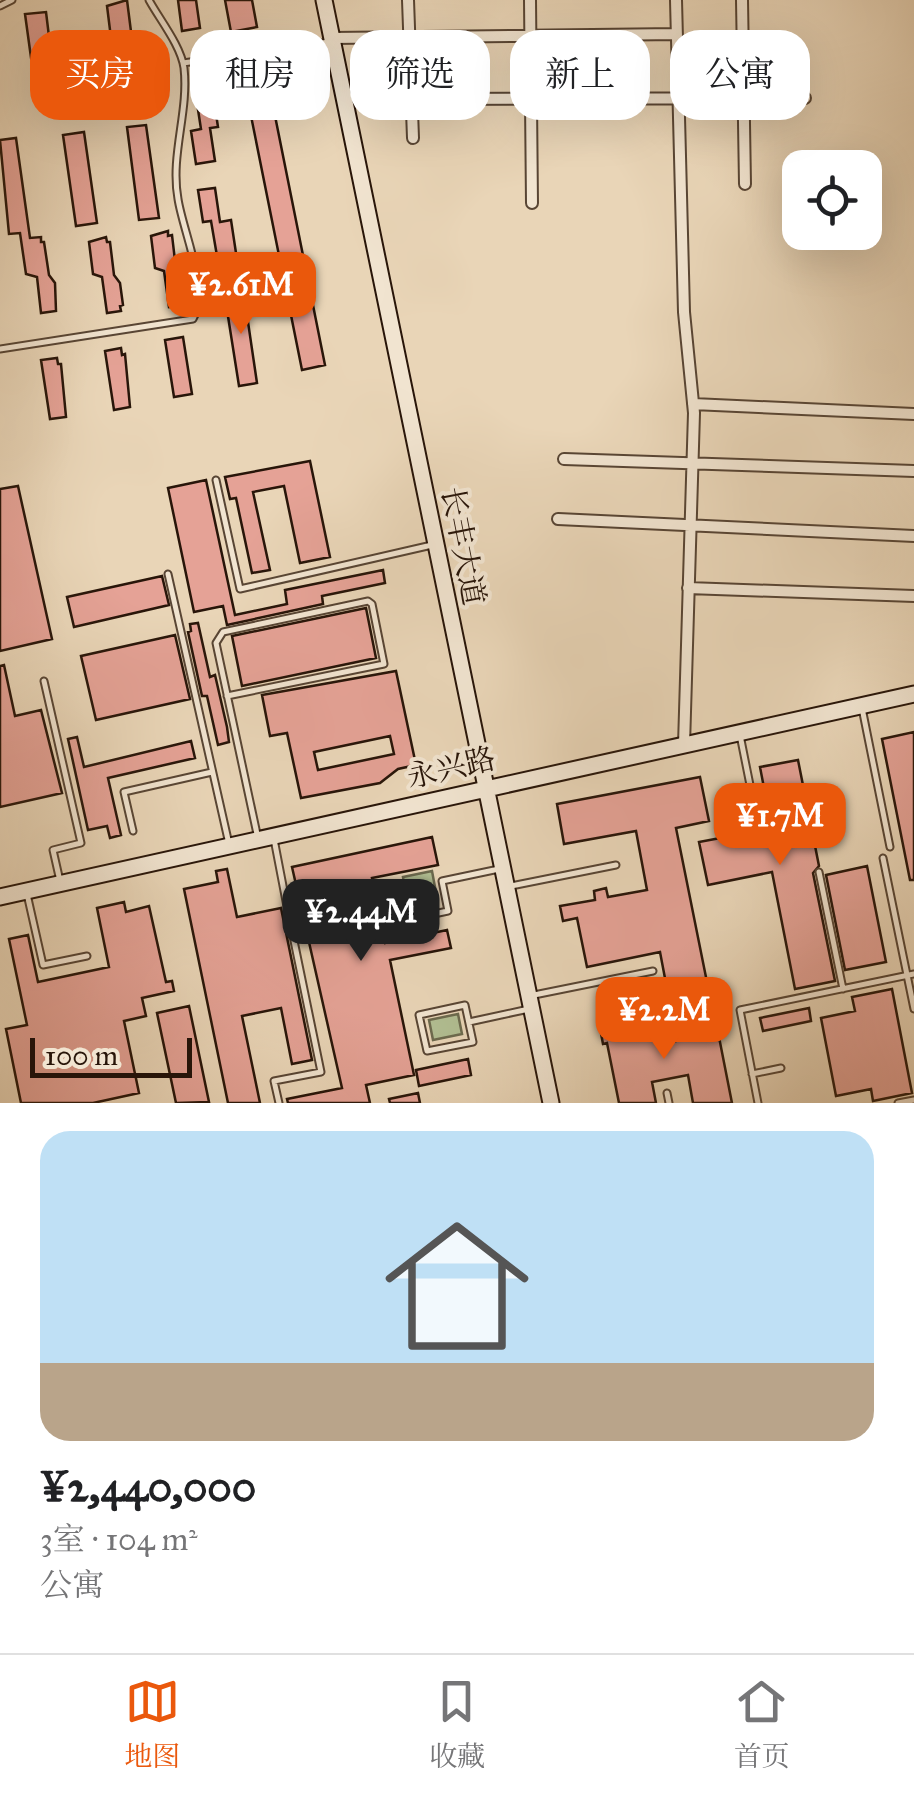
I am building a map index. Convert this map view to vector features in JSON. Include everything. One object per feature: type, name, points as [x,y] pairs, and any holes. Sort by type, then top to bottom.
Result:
[{"type":"main road","name":"长丰大道","points":[[324,0],[550,1103]]},
{"type":"main road","name":"永兴路","points":[[0,897],[914,694]]},
{"type":"street","points":[[408,0],[409,30]]},
{"type":"street","points":[[530,0],[530,30]]},
{"type":"street","points":[[676,0],[677,30]]},
{"type":"street","points":[[742,0],[743,30]]},
{"type":"street","points":[[332,40],[350,39]]},
{"type":"street","points":[[413,120],[413,138]]},
{"type":"street","points":[[530,120],[532,203]]},
{"type":"street","points":[[679,120],[684,312],[693,404],[684,745]]},
{"type":"street","points":[[744,120],[745,184]]},
{"type":"street","points":[[693,404],[914,414]]},
{"type":"street","points":[[564,459],[914,471]]},
{"type":"street","points":[[558,520],[914,536]]},
{"type":"street","points":[[688,588],[914,596]]},
{"type":"lane","points":[[0,6],[12,0]]},
{"type":"lane","points":[[0,349],[193,319],[198,310],[198,284],[175,175],[183,63],[149,0]]},
{"type":"lane","points":[[183,63],[332,40]]},
{"type":"lane","points":[[216,480],[240,589],[435,544]]},
{"type":"lane","points":[[168,574],[229,846]]},
{"type":"lane","points":[[227,696],[384,664],[372,604],[223,632],[216,643],[227,696],[265,838],[290,917]]},
{"type":"lane","points":[[44,681],[81,844],[53,850],[60,884]]},
{"type":"lane","points":[[861,705],[890,847]]},
{"type":"lane","points":[[740,732],[754,805]]},
{"type":"lane","points":[[133,831],[124,792],[212,772]]},
{"type":"lane","points":[[883,858],[911,975],[914,1009]]},
{"type":"lane","points":[[505,887],[616,865]]},
{"type":"lane","points":[[390,893],[396,922],[448,911],[442,881],[502,868]]},
{"type":"lane","points":[[818,872],[842,989]]},
{"type":"lane","points":[[27,891],[43,966],[87,956]]},
{"type":"lane","points":[[279,1103],[274,1081],[320,1072],[292,931]]},
{"type":"lane","points":[[469,1022],[653,970]]},
{"type":"lane","points":[[758,1103],[740,1010],[911,975]]},
{"type":"lane","points":[[466,1006],[469,1022],[473,1042],[427,1051],[419,1015],[466,1006]]},
{"type":"lane","points":[[752,1074],[780,1068]]},
{"type":"lane","points":[[667,1093],[669,1103]]},
{"type":"lane","points":[[898,1103],[914,1100]]},
{"type":"green space","points":[[432,871],[437,898],[408,904],[403,877]]},
{"type":"green space","points":[[458,1014],[462,1034],[433,1040],[429,1020]]},
{"type":"building","points":[[127,0],[131,30],[110,30],[107,6]]},
{"type":"building","points":[[178,0],[196,0],[200,28],[182,31]]},
{"type":"building","points":[[225,0],[252,0],[257,27],[231,30]]},
{"type":"building","points":[[46,12],[48,30],[30,30],[30,50],[25,14]]},
{"type":"building","points":[[200,120],[217,120],[218,127],[210,128],[215,161],[196,164],[191,131],[201,129]]},
{"type":"building","points":[[252,120],[276,120],[325,365],[302,370]]},
{"type":"building","points":[[146,125],[159,218],[139,220],[127,127]]},
{"type":"building","points":[[84,132],[97,223],[76,226],[63,135]]},
{"type":"building","points":[[16,138],[30,238],[41,237],[44,242],[49,275],[55,283],[56,311],[41,313],[37,277],[26,274],[20,233],[9,234],[0,140]]},
{"type":"building","points":[[215,188],[220,222],[231,220],[236,253],[217,256],[211,221],[203,222],[198,190]]},
{"type":"building","points":[[168,231],[185,299],[183,305],[169,307],[164,271],[155,268],[151,236]]},
{"type":"building","points":[[106,237],[123,305],[121,311],[107,313],[102,277],[93,274],[89,242]]},
{"type":"building","points":[[243,288],[257,383],[239,386],[224,291]]},
{"type":"building","points":[[183,337],[192,394],[174,397],[165,340]]},
{"type":"building","points":[[121,348],[122,355],[125,354],[130,407],[114,410],[105,351]]},
{"type":"building","points":[[57,358],[61,364],[66,417],[50,419],[41,360]]},
{"type":"building","points":[[310,461],[330,557],[300,563],[284,486],[253,492],[270,570],[252,573],[236,498],[230,499],[225,477]]},
{"type":"building","points":[[206,480],[235,615],[287,604],[285,590],[383,570],[385,583],[322,596],[323,604],[227,625],[223,606],[194,612],[168,488]]},
{"type":"building","points":[[18,486],[52,639],[0,651],[0,489]]},
{"type":"building","points":[[162,576],[169,605],[74,627],[67,597]]},
{"type":"building","points":[[366,608],[376,658],[242,686],[232,636]]},
{"type":"building","points":[[198,623],[227,727],[229,742],[218,745],[188,632],[190,624]]},
{"type":"building","points":[[175,635],[190,699],[96,720],[81,656]]},
{"type":"building","points":[[4,665],[15,716],[41,710],[62,793],[0,807],[0,666]]},
{"type":"building","points":[[396,671],[416,765],[398,769],[380,783],[301,798],[287,733],[270,736],[262,695]],"holes":[[[390,736],[394,754],[318,770],[314,752]]]},
{"type":"building","points":[[914,732],[914,880],[910,880],[882,739]]},
{"type":"building","points":[[77,737],[84,767],[191,741],[195,758],[108,778],[121,835],[110,838],[107,826],[88,830],[68,739]]},
{"type":"building","points":[[798,760],[819,866],[813,873],[835,981],[795,989],[772,872],[708,885],[699,842],[731,836],[728,822],[769,814],[760,767]]},
{"type":"building","points":[[700,777],[709,821],[676,828],[712,1007],[672,1015],[660,952],[587,967],[577,918],[563,921],[560,906],[595,900],[594,891],[606,888],[608,897],[647,890],[636,831],[564,844],[557,804]]},
{"type":"building","points":[[432,837],[438,865],[372,878],[385,943],[447,930],[451,948],[390,960],[414,1075],[366,1085],[370,1103],[288,1103],[287,1099],[342,1088],[292,867]]},
{"type":"building","points":[[867,866],[886,962],[845,970],[826,875]]},
{"type":"building","points":[[227,869],[237,917],[281,908],[312,1060],[292,1064],[281,1008],[242,1016],[260,1103],[228,1103],[184,889],[218,882],[216,871]]},
{"type":"building","points":[[124,902],[126,912],[149,906],[166,982],[172,981],[174,991],[142,998],[146,1016],[124,1021],[139,1093],[93,1103],[21,1103],[6,1029],[27,1025],[9,939],[28,935],[38,982],[109,967],[97,908]]},
{"type":"building","points":[[892,989],[912,1093],[873,1101],[871,1089],[836,1096],[821,1018],[855,1011],[852,997]]},
{"type":"building","points":[[189,1006],[209,1102],[176,1103],[157,1013]]},
{"type":"building","points":[[809,1008],[811,1021],[763,1031],[760,1018]]},
{"type":"building","points":[[662,1016],[666,1038],[675,1036],[676,1041],[718,1032],[732,1103],[693,1103],[688,1075],[652,1082],[656,1103],[619,1103],[607,1043],[603,1044],[600,1028]]},
{"type":"building","points":[[468,1059],[471,1075],[419,1086],[416,1070]]},
{"type":"building","points":[[418,1093],[420,1103],[390,1103],[389,1099]]}]
